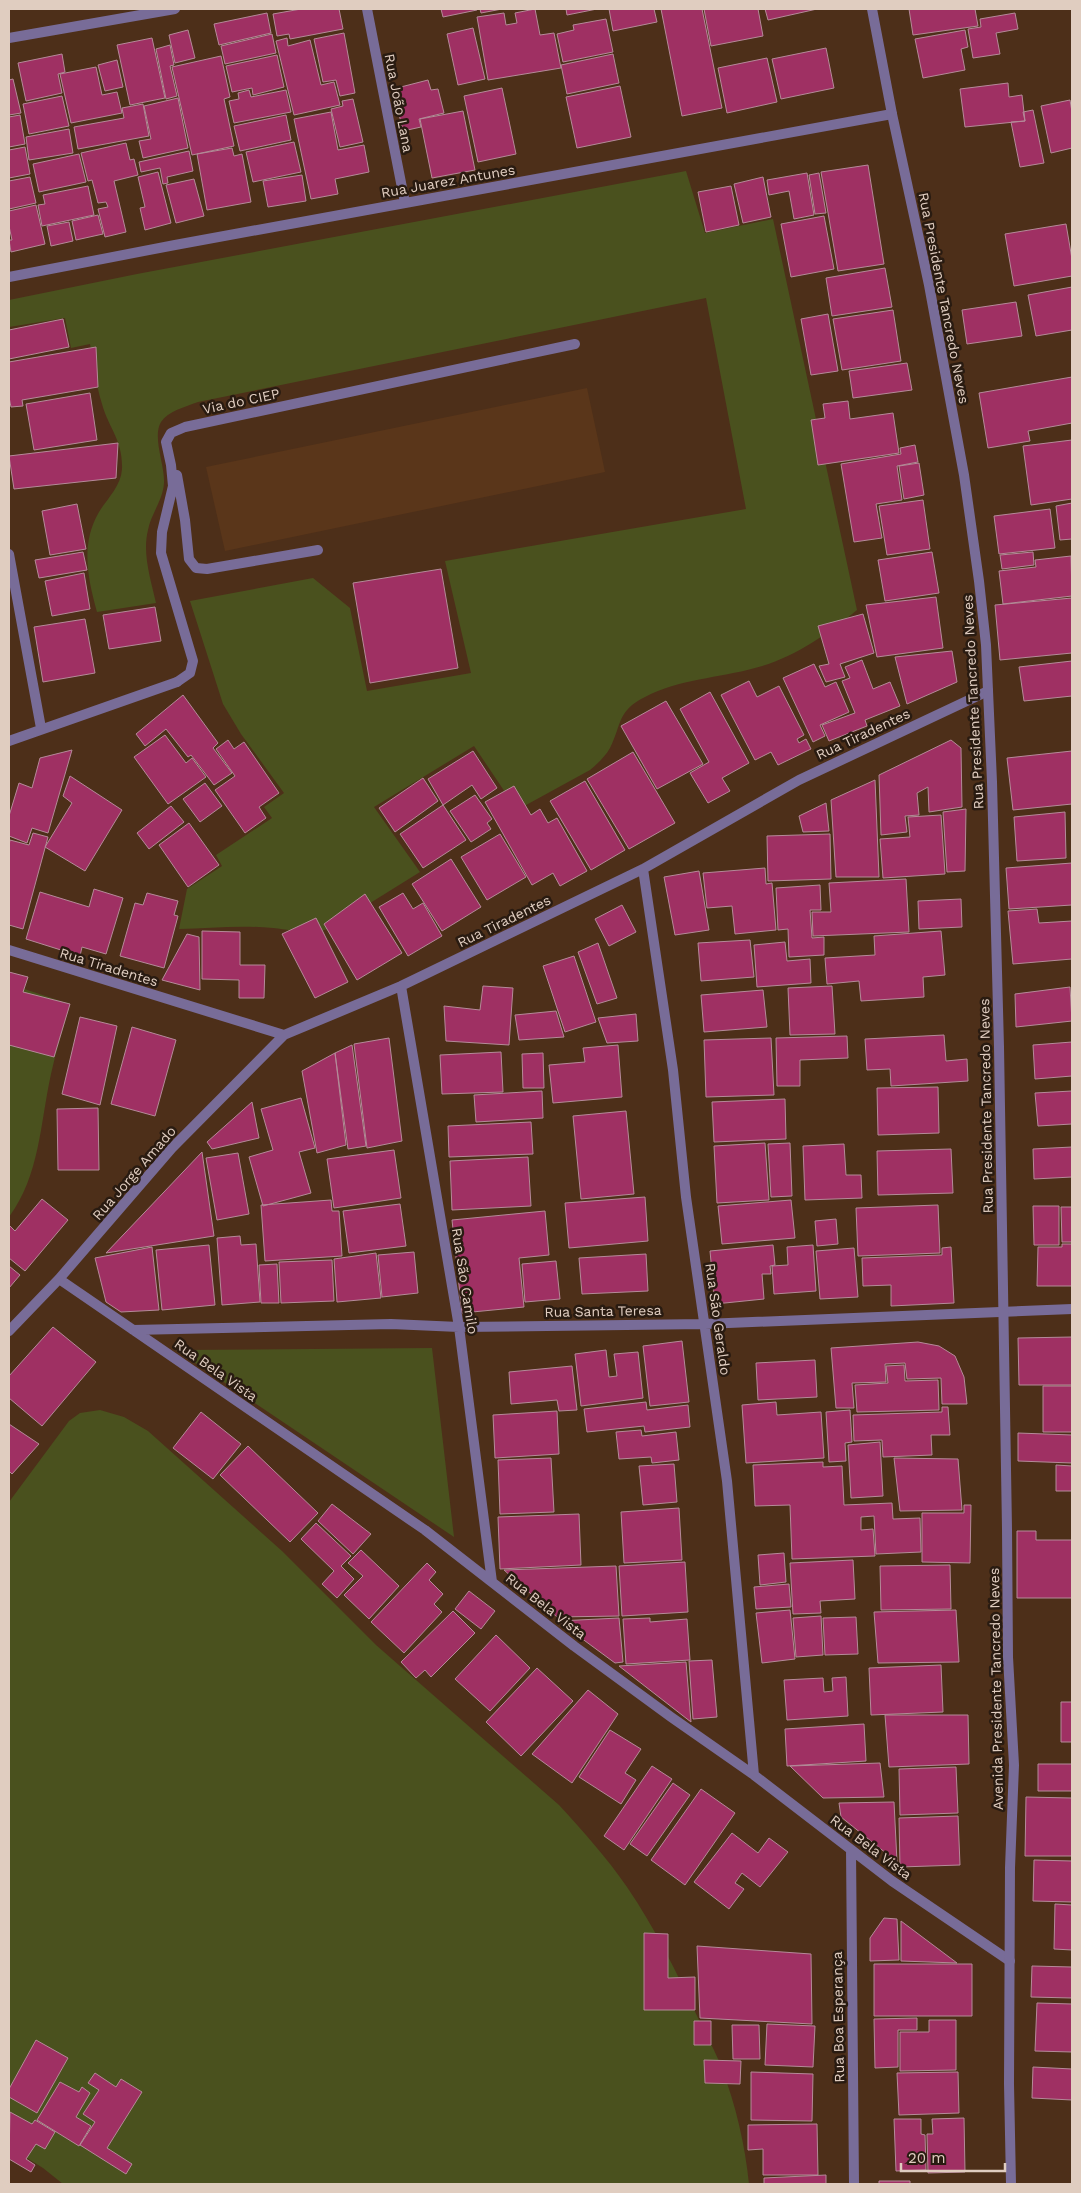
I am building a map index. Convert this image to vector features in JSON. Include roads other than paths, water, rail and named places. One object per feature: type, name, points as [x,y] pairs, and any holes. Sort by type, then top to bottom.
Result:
[{"type":"street","points":[[9,38],[175,9]]},
{"type":"street","name":"Rua João Lana","points":[[367,9],[405,203]]},
{"type":"street","name":"Rua Presidente Tancredo Neves","points":[[872,9],[892,114],[929,285],[964,475],[986,645],[996,900],[1002,1313]]},
{"type":"street","name":"Rua Juarez Antunes","points":[[9,277],[892,114]]},
{"type":"street","name":"Via do CIEP","points":[[167,448],[166,440],[171,433],[185,427],[576,344]]},
{"type":"street","points":[[167,448],[178,479],[187,528],[189,559],[194,567],[207,570],[318,550]]},
{"type":"street","points":[[11,736],[41,728],[177,682],[190,672],[193,662],[161,553],[162,532],[170,503],[172,486],[167,448]]},
{"type":"street","points":[[9,554],[41,728]]},
{"type":"street","name":"Rua Tiradentes","points":[[9,950],[284,1035],[401,986],[643,869],[799,780],[988,691]]},
{"type":"street","name":"Rua São Geraldo","points":[[643,869],[672,1070],[686,1197],[727,1481],[754,1774]]},
{"type":"street","name":"Rua São Camilo","points":[[401,986],[459,1327],[492,1582]]},
{"type":"street","name":"Rua Jorge Amado","points":[[9,1331],[59,1279],[172,1148],[284,1035]]},
{"type":"street","name":"Rua Bela Vista","points":[[59,1279],[425,1530],[671,1718],[754,1774],[892,1882],[1010,1961]]},
{"type":"street","name":"Rua Santa Teresa","points":[[133,1330],[391,1324],[459,1327],[705,1324],[1072,1309]]},
{"type":"street","name":"Avenida Presidente Tancredo Neves","points":[[1002,1313],[1007,1511],[1008,1657],[1014,1765],[1010,1868],[1008,2084],[1011,2184]]},
{"type":"street","name":"Rua Boa Esperança","points":[[851,1850],[854,2184]]}]
